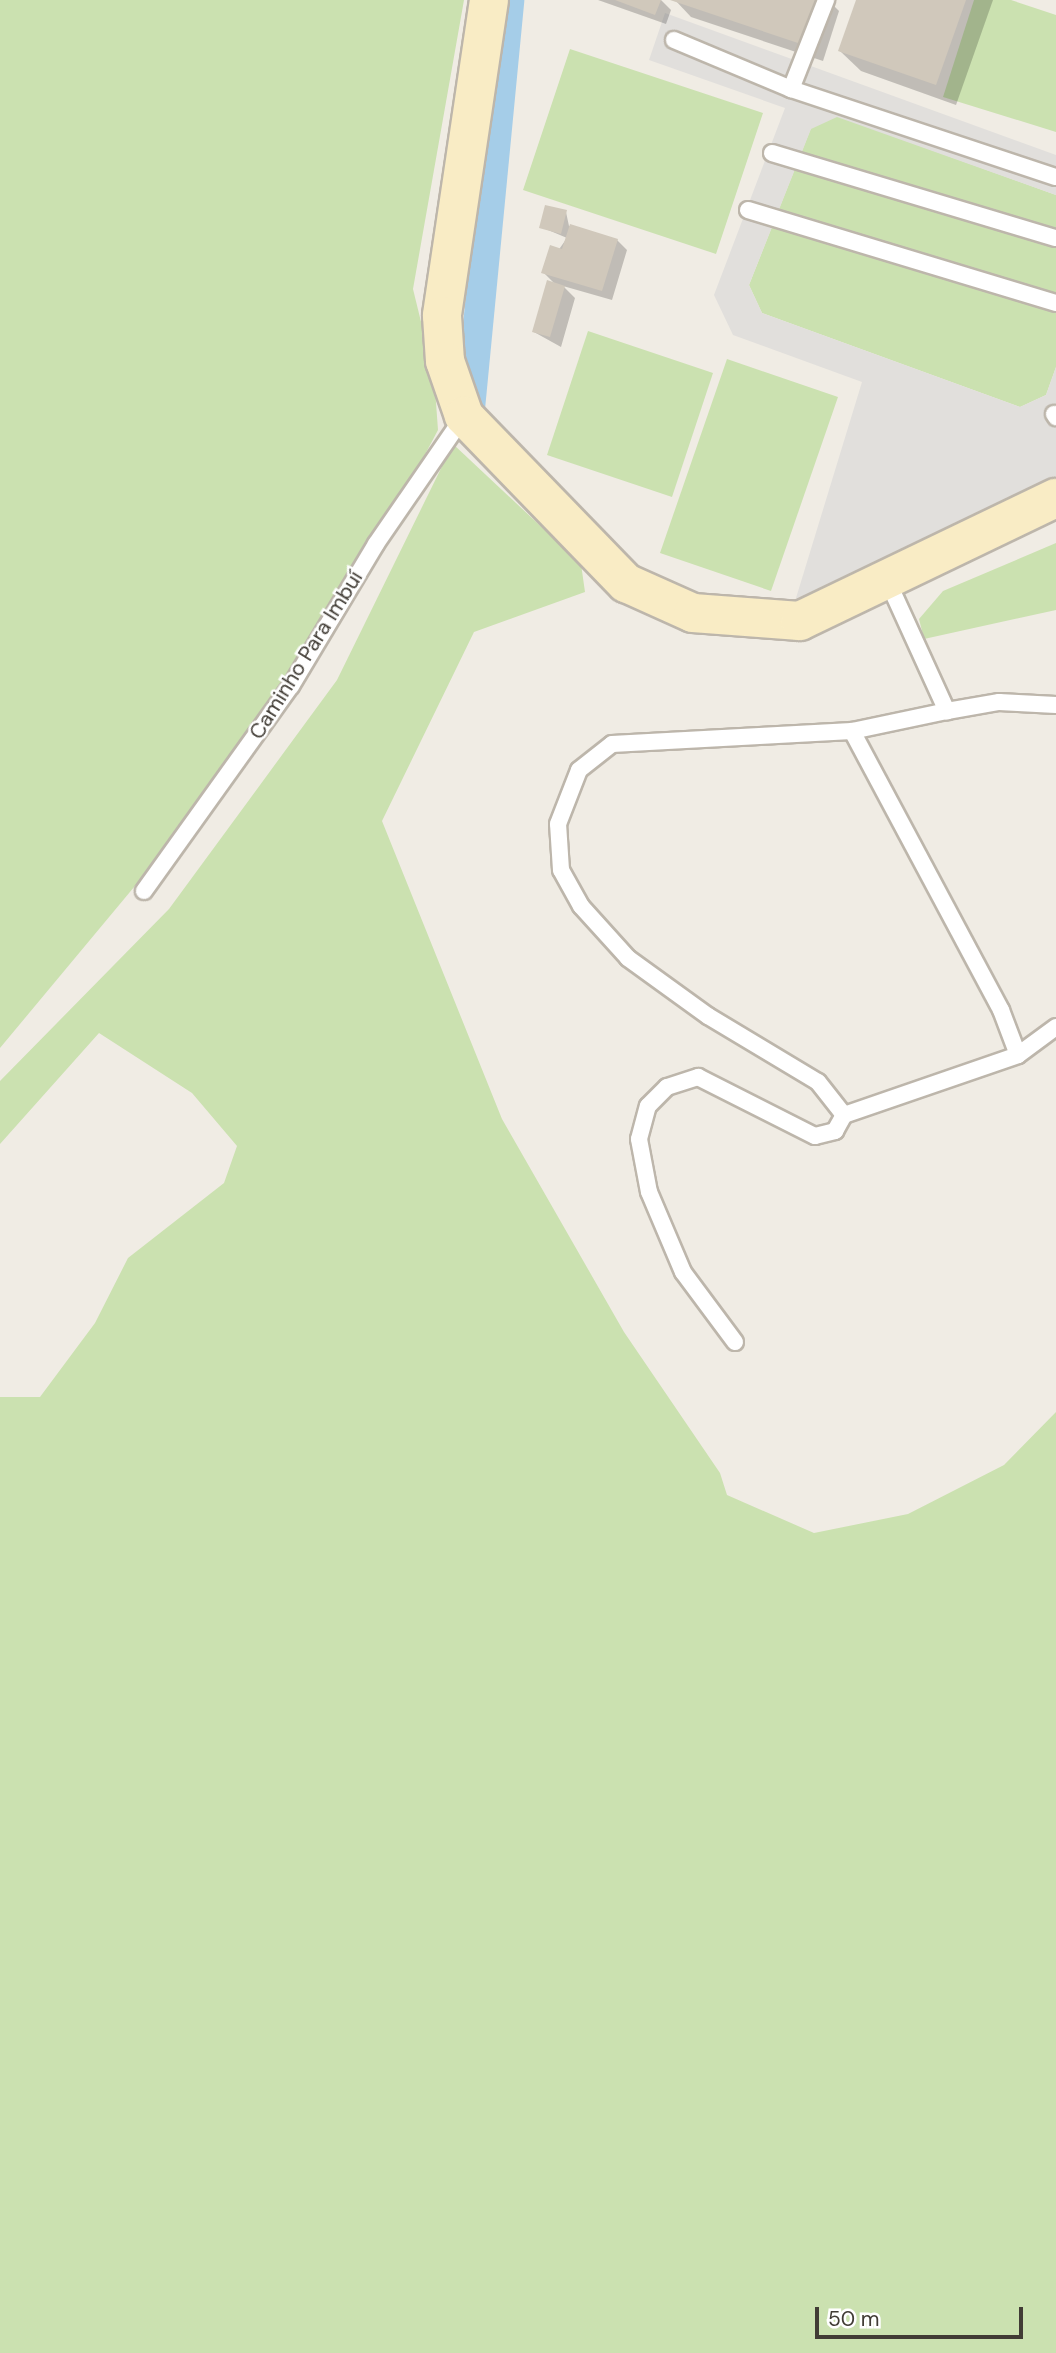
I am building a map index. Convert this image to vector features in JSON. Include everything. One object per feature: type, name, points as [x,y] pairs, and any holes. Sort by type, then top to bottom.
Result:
[{"type":"street","points":[[489,0],[442,316],[445,361],[464,416],[626,583],[693,613],[800,621],[889,584],[1056,498]]},
{"type":"lane","points":[[791,89],[826,0]]},
{"type":"lane","points":[[674,40],[791,89],[1056,177]]},
{"type":"lane","points":[[772,153],[1056,238]]},
{"type":"lane","points":[[748,210],[1056,303]]},
{"type":"lane","name":"Caminho Para Imbuí","points":[[144,891],[291,686],[376,544],[464,416]]},
{"type":"lane","points":[[889,584],[947,711]]},
{"type":"lane","points":[[844,1115],[818,1082],[708,1016],[628,958],[581,906],[561,870],[558,824],[579,770],[612,744],[852,731],[999,702],[1056,705]]},
{"type":"lane","points":[[852,731],[1002,1010],[1018,1055]]},
{"type":"lane","points":[[735,1342],[683,1272],[649,1192],[639,1139],[648,1106],[667,1087],[698,1077],[815,1136],[835,1131],[844,1115],[1018,1055],[1056,1027]]},
{"type":"green space","points":[[0,0],[464,0],[413,289],[434,375],[438,430],[304,683],[0,1048]]},
{"type":"green space","points":[[974,0],[1011,0],[1056,15],[1056,132],[943,97]]},
{"type":"green space","points":[[570,49],[763,113],[716,254],[523,190]]},
{"type":"green space","points":[[837,116],[1056,195],[1056,367],[1046,395],[1020,407],[762,313],[749,285],[811,128]]},
{"type":"green space","points":[[588,331],[713,373],[672,497],[547,455]]},
{"type":"green space","points":[[727,359],[838,397],[771,591],[660,553]]},
{"type":"green space","points":[[453,444],[581,564],[585,592],[474,632],[382,821],[502,1119],[624,1332],[720,1473],[727,1495],[814,1533],[908,1514],[1004,1465],[1056,1412],[1056,2353],[0,2353],[0,1397],[40,1397],[95,1323],[128,1258],[224,1183],[237,1146],[192,1093],[99,1033],[0,1144],[0,1081],[169,909],[337,680]]},
{"type":"green space","points":[[1056,543],[1056,610],[924,639],[919,619],[943,591]]},
{"type":"shaded area","points":[[665,13],[1056,155],[1056,195],[837,117],[811,129],[749,285],[762,313],[1020,407],[1046,395],[1056,367],[1056,476],[848,593],[796,598],[862,382],[733,335],[714,295],[785,108],[649,60]]},
{"type":"building","points":[[615,0],[661,0],[655,15]]},
{"type":"building","points":[[670,0],[823,0],[807,46]]},
{"type":"building","points":[[856,0],[966,0],[936,85],[838,51]]},
{"type":"building","points":[[545,205],[567,210],[561,234],[539,228]]},
{"type":"building","points":[[570,224],[618,239],[602,291],[541,273],[550,245],[562,249]]},
{"type":"building","points":[[547,280],[565,286],[550,337],[532,332]]},
{"type":"waterway","points":[[469,419],[509,0]]}]
